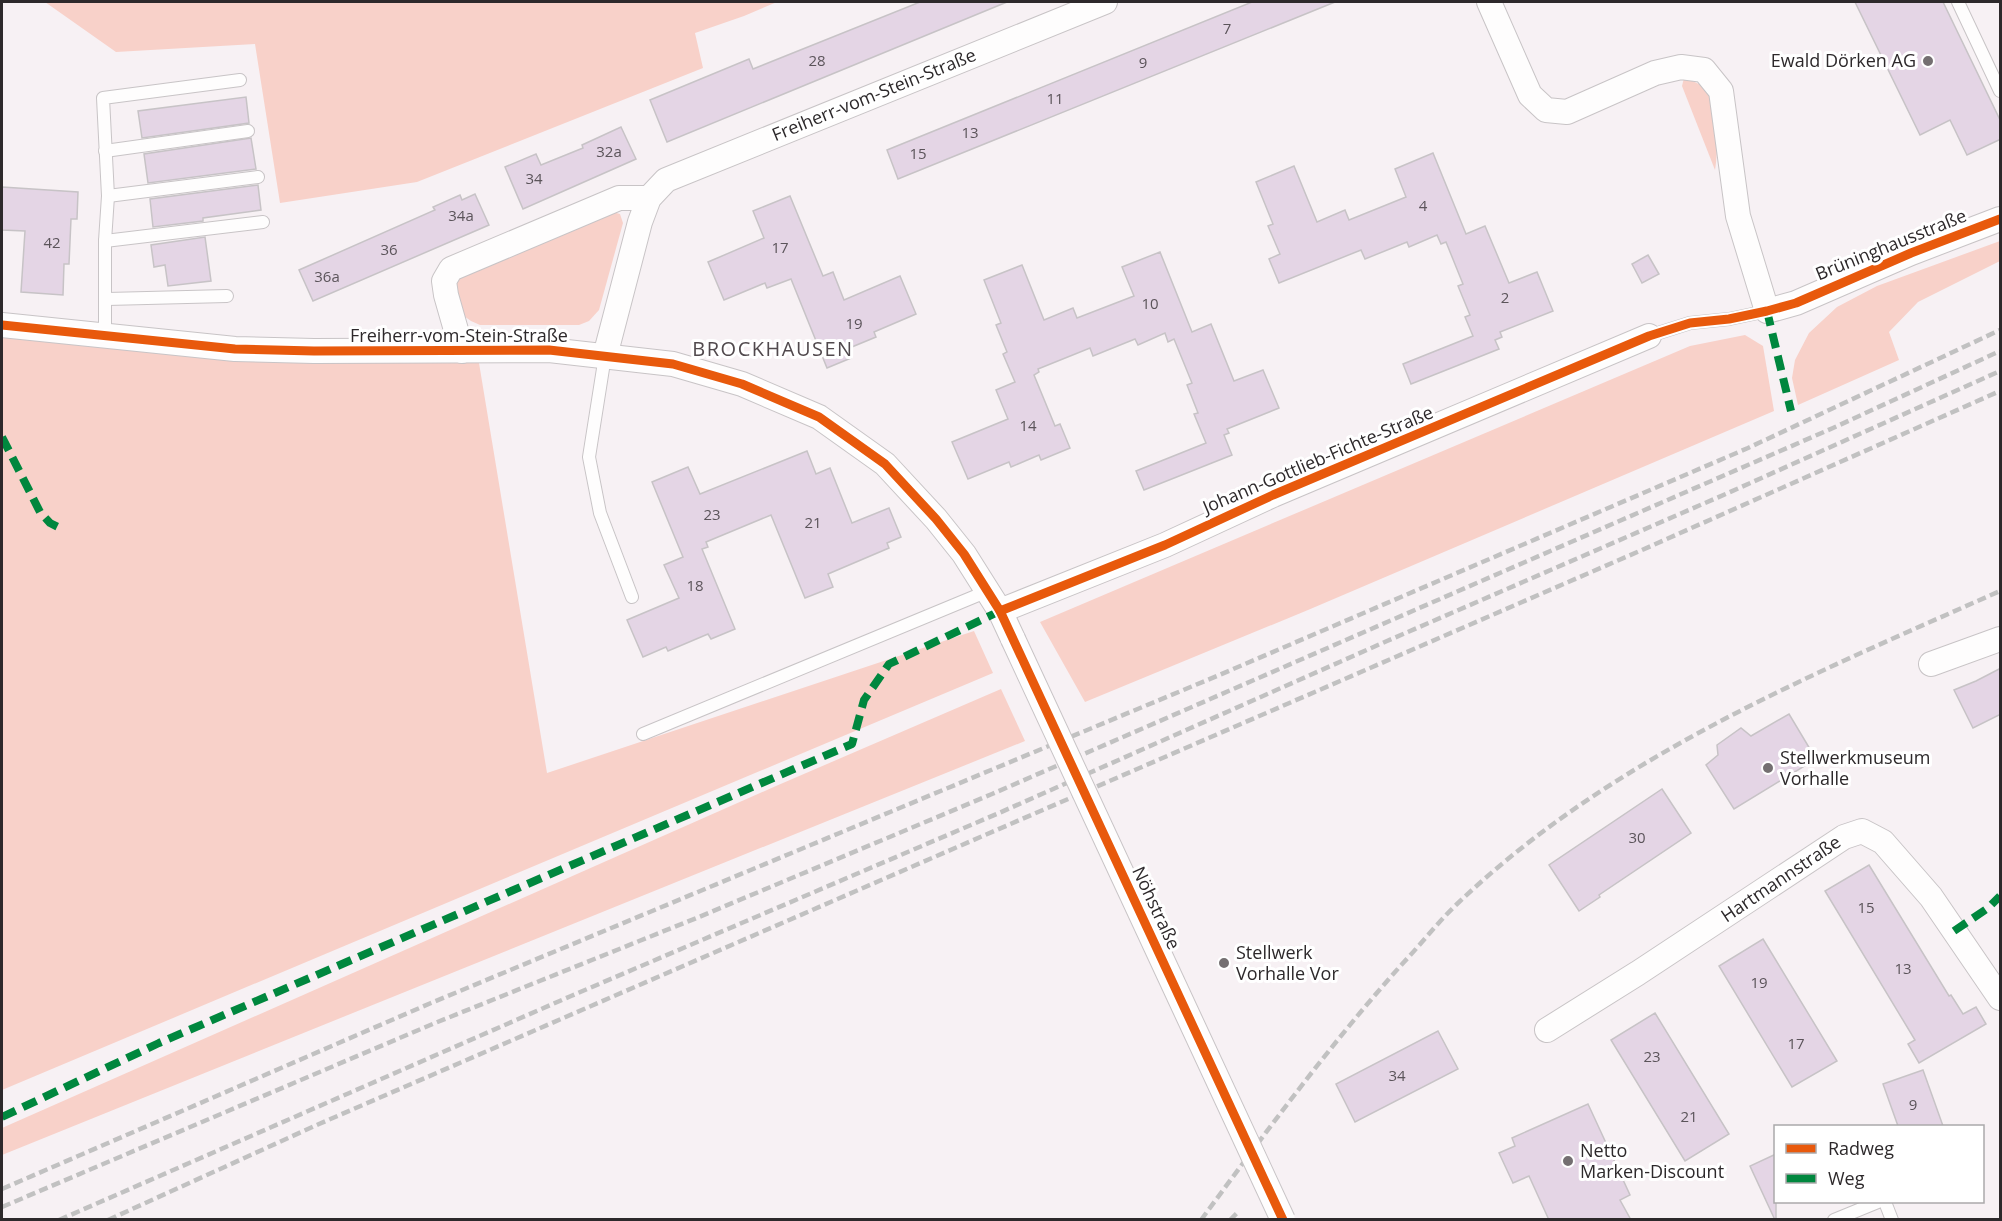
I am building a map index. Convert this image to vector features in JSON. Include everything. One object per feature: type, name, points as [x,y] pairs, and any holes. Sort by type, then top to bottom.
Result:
[{"type":"street","name":"Freiherr-vom-Stein-Straße","points":[[605,356],[640,222],[649,198],[666,180],[1105,2]]},
{"type":"street","points":[[1489,2],[1530,95],[1546,110],[1567,112],[1655,73],[1681,67],[1704,70],[1721,91],[1738,216],[1767,311]]},
{"type":"street","name":"Freiherr-vom-Stein-Straße","points":[[462,351],[444,281],[451,269],[619,198],[649,198]]},
{"type":"street","name":"Brüninghausstraße","points":[[1767,311],[1796,303],[1911,253],[2001,219]]},
{"type":"street","name":"Freiherr-vom-Stein-Straße","points":[[2,325],[235,348],[314,351],[549,350],[673,364],[742,384],[819,417],[885,464],[936,519],[964,554],[994,601]]},
{"type":"street","name":"Johann-Gottlieb-Fichte-Straße","points":[[994,601],[1164,545],[1273,495],[1649,336]]},
{"type":"street","name":"Nöhstraße","points":[[994,601],[1283,1220]]},
{"type":"street","points":[[1931,664],[2001,639]]},
{"type":"street","name":"Hartmannstraße","points":[[1547,1030],[1844,837],[1862,831],[1883,842],[1930,897],[2001,998]]},
{"type":"lane","points":[[1958,2],[2001,91]]},
{"type":"lane","points":[[105,336],[105,241],[108,196],[103,98],[240,80]]},
{"type":"lane","points":[[105,151],[248,131]]},
{"type":"lane","points":[[108,196],[258,177]]},
{"type":"lane","points":[[105,241],[263,222]]},
{"type":"lane","points":[[106,298],[227,296]]},
{"type":"lane","points":[[1649,336],[1690,323],[1730,319],[1767,311]]},
{"type":"lane","points":[[605,356],[589,457],[600,513],[632,597]]},
{"type":"lane","points":[[643,734],[994,601]]},
{"type":"lane","points":[[1834,1220],[1876,1203]]},
{"type":"lane","points":[[1885,1203],[1892,1220]]},
{"type":"shaded area","points":[[45,2],[777,2],[695,33],[703,68],[417,182],[280,203],[255,44],[116,52]]},
{"type":"shaded area","points":[[1684,78],[1703,87],[1712,99],[1717,130],[1715,170],[1682,86]]},
{"type":"shaded area","points":[[613,212],[620,214],[623,223],[599,310],[589,321],[579,325],[480,325],[461,314],[456,285],[460,276]]},
{"type":"shaded area","points":[[2000,241],[2000,261],[1918,302],[1889,332],[1899,360],[1798,405],[1792,378],[1795,360],[1809,333],[1837,307],[1877,286]]},
{"type":"shaded area","points":[[2,325],[477,351],[547,773],[974,631],[993,673],[2,1090]]},
{"type":"shaded area","points":[[1745,335],[1763,346],[1774,411],[1308,610],[1085,702],[1040,622],[1690,346]]},
{"type":"shaded area","points":[[1001,689],[1025,741],[2,1155],[2,1128]]},
{"type":"building","points":[[920,2],[1007,2],[667,142],[650,100],[749,59],[753,69]]},
{"type":"building","points":[[1252,2],[1335,2],[898,179],[887,150]]},
{"type":"building","name":"Ewald Dörken AG","points":[[1855,2],[1943,2],[2001,122],[2001,139],[1967,155],[1950,120],[1920,135]]},
{"type":"building","points":[[246,97],[249,123],[142,138],[138,111]]},
{"type":"building","points":[[621,127],[636,159],[523,209],[505,167],[536,154],[541,165],[583,148],[582,145]]},
{"type":"building","points":[[251,138],[256,169],[148,183],[144,154]]},
{"type":"building","points":[[1433,153],[1466,234],[1485,226],[1509,283],[1537,272],[1553,311],[1500,332],[1502,337],[1495,340],[1499,349],[1411,384],[1403,364],[1473,336],[1465,317],[1470,315],[1458,286],[1463,284],[1446,242],[1441,244],[1437,235],[1409,247],[1407,242],[1365,259],[1361,250],[1279,283],[1269,259],[1280,254],[1268,226],[1273,224],[1256,182],[1294,166],[1317,222],[1345,210],[1349,220],[1406,197],[1395,169]]},
{"type":"building","points":[[258,185],[261,210],[203,218],[203,221],[153,227],[150,199]]},
{"type":"building","points":[[2,187],[78,192],[77,219],[71,219],[69,264],[64,264],[63,295],[21,292],[25,231],[2,230]]},
{"type":"building","points":[[475,194],[489,225],[313,301],[299,270],[435,210],[433,207],[460,195],[462,200]]},
{"type":"building","points":[[790,196],[823,276],[833,272],[844,300],[900,276],[916,314],[874,332],[876,337],[847,349],[851,358],[827,368],[791,279],[767,288],[765,283],[724,300],[708,262],[764,238],[753,211]]},
{"type":"building","points":[[205,237],[211,281],[168,286],[165,265],[154,267],[151,245]]},
{"type":"building","points":[[1160,252],[1192,332],[1211,324],[1234,381],[1263,370],[1279,408],[1227,429],[1229,433],[1224,435],[1232,455],[1144,490],[1136,471],[1206,443],[1194,414],[1198,413],[1187,385],[1192,383],[1174,339],[1168,342],[1165,333],[1138,345],[1135,339],[1093,356],[1090,348],[1038,369],[1039,372],[1034,375],[1055,426],[1060,424],[1070,448],[1041,460],[1039,455],[1011,467],[1009,462],[968,479],[952,442],[1008,419],[996,390],[1015,382],[1003,354],[1007,352],[996,325],[1001,323],[984,280],[1022,265],[1044,320],[1073,308],[1077,318],[1134,296],[1122,267]]},
{"type":"building","points":[[1648,255],[1659,274],[1642,283],[1632,264]]},
{"type":"building","points":[[807,451],[816,474],[830,468],[852,523],[889,508],[901,537],[887,543],[889,548],[828,574],[833,587],[805,598],[771,515],[706,542],[708,547],[702,549],[735,629],[711,639],[708,634],[668,651],[666,647],[643,657],[627,620],[679,598],[664,565],[683,557],[652,482],[688,467],[700,494]]},
{"type":"building","points":[[2001,668],[2001,714],[1973,728],[1954,690]]},
{"type":"building","points":[[1789,714],[1816,759],[1734,809],[1706,765],[1718,755],[1717,745],[1741,728],[1751,736]]},
{"type":"building","points":[[1662,789],[1691,833],[1579,911],[1549,865]]},
{"type":"building","points":[[1869,865],[1949,996],[1951,995],[1963,1014],[1976,1007],[1986,1024],[1919,1063],[1908,1044],[1915,1040],[1825,891]]},
{"type":"building","points":[[1763,939],[1837,1061],[1792,1087],[1719,966]]},
{"type":"building","points":[[1655,1013],[1729,1134],[1685,1161],[1611,1040]]},
{"type":"building","points":[[1438,1031],[1458,1069],[1355,1122],[1336,1084]]},
{"type":"building","points":[[1923,1070],[1943,1125],[1898,1125],[1883,1084]]},
{"type":"building","name":"Netto Marken-Discount","points":[[1588,1104],[1630,1195],[1620,1200],[1631,1220],[1549,1220],[1529,1176],[1513,1183],[1499,1153],[1515,1146],[1512,1138]]},
{"type":"building","points":[[1774,1155],[1776,1220],[1775,1220],[1750,1166]]},
{"type":"railway","points":[[2,1189],[431,1003],[1217,676],[1748,448],[2000,330]]},
{"type":"railway","points":[[2,1207],[435,1023],[699,917],[992,794],[1833,428],[2000,351]]},
{"type":"railway","points":[[59,1220],[571,996],[999,813],[2000,371]]},
{"type":"railway","points":[[108,1220],[319,1124],[1642,550],[2000,391]]},
{"type":"railway","points":[[1201,1220],[1300,1088],[1377,993],[1450,911],[1517,852],[1580,805],[1646,763],[1715,724],[1856,655],[2000,591]]},
{"type":"railway","points":[[1230,1220],[1238,1212]]},
{"type":"marked path","points":[[1767,311],[1791,411]]},
{"type":"marked path","points":[[2,437],[40,512],[50,523],[60,528]]},
{"type":"marked path","points":[[2,1117],[159,1043],[852,744],[864,700],[889,664],[1000,611]]},
{"type":"marked path","points":[[1954,931],[1988,908],[2000,896]]},
{"type":"cycle path","points":[[1000,611],[1165,545],[1273,495],[1649,336],[1690,323],[1729,319],[1796,303],[1911,253],[2000,219]]},
{"type":"cycle path","points":[[2,325],[235,349],[549,350],[673,364],[742,384],[819,417],[885,464],[936,519],[964,554],[1000,611],[1283,1220]]},
{"type":"place","name":"Ewald Dörken AG","points":[[1928,61]]},
{"type":"place","name":"Stellwerkmuseum Vorhalle","points":[[1768,768]]},
{"type":"place","name":"Stellwerk Vorhalle Vor","points":[[1224,963]]},
{"type":"place","name":"Netto Marken-Discount","points":[[1568,1161]]},
{"type":"district","name":"BROCKHAUSEN","points":[[773,349]]}]
